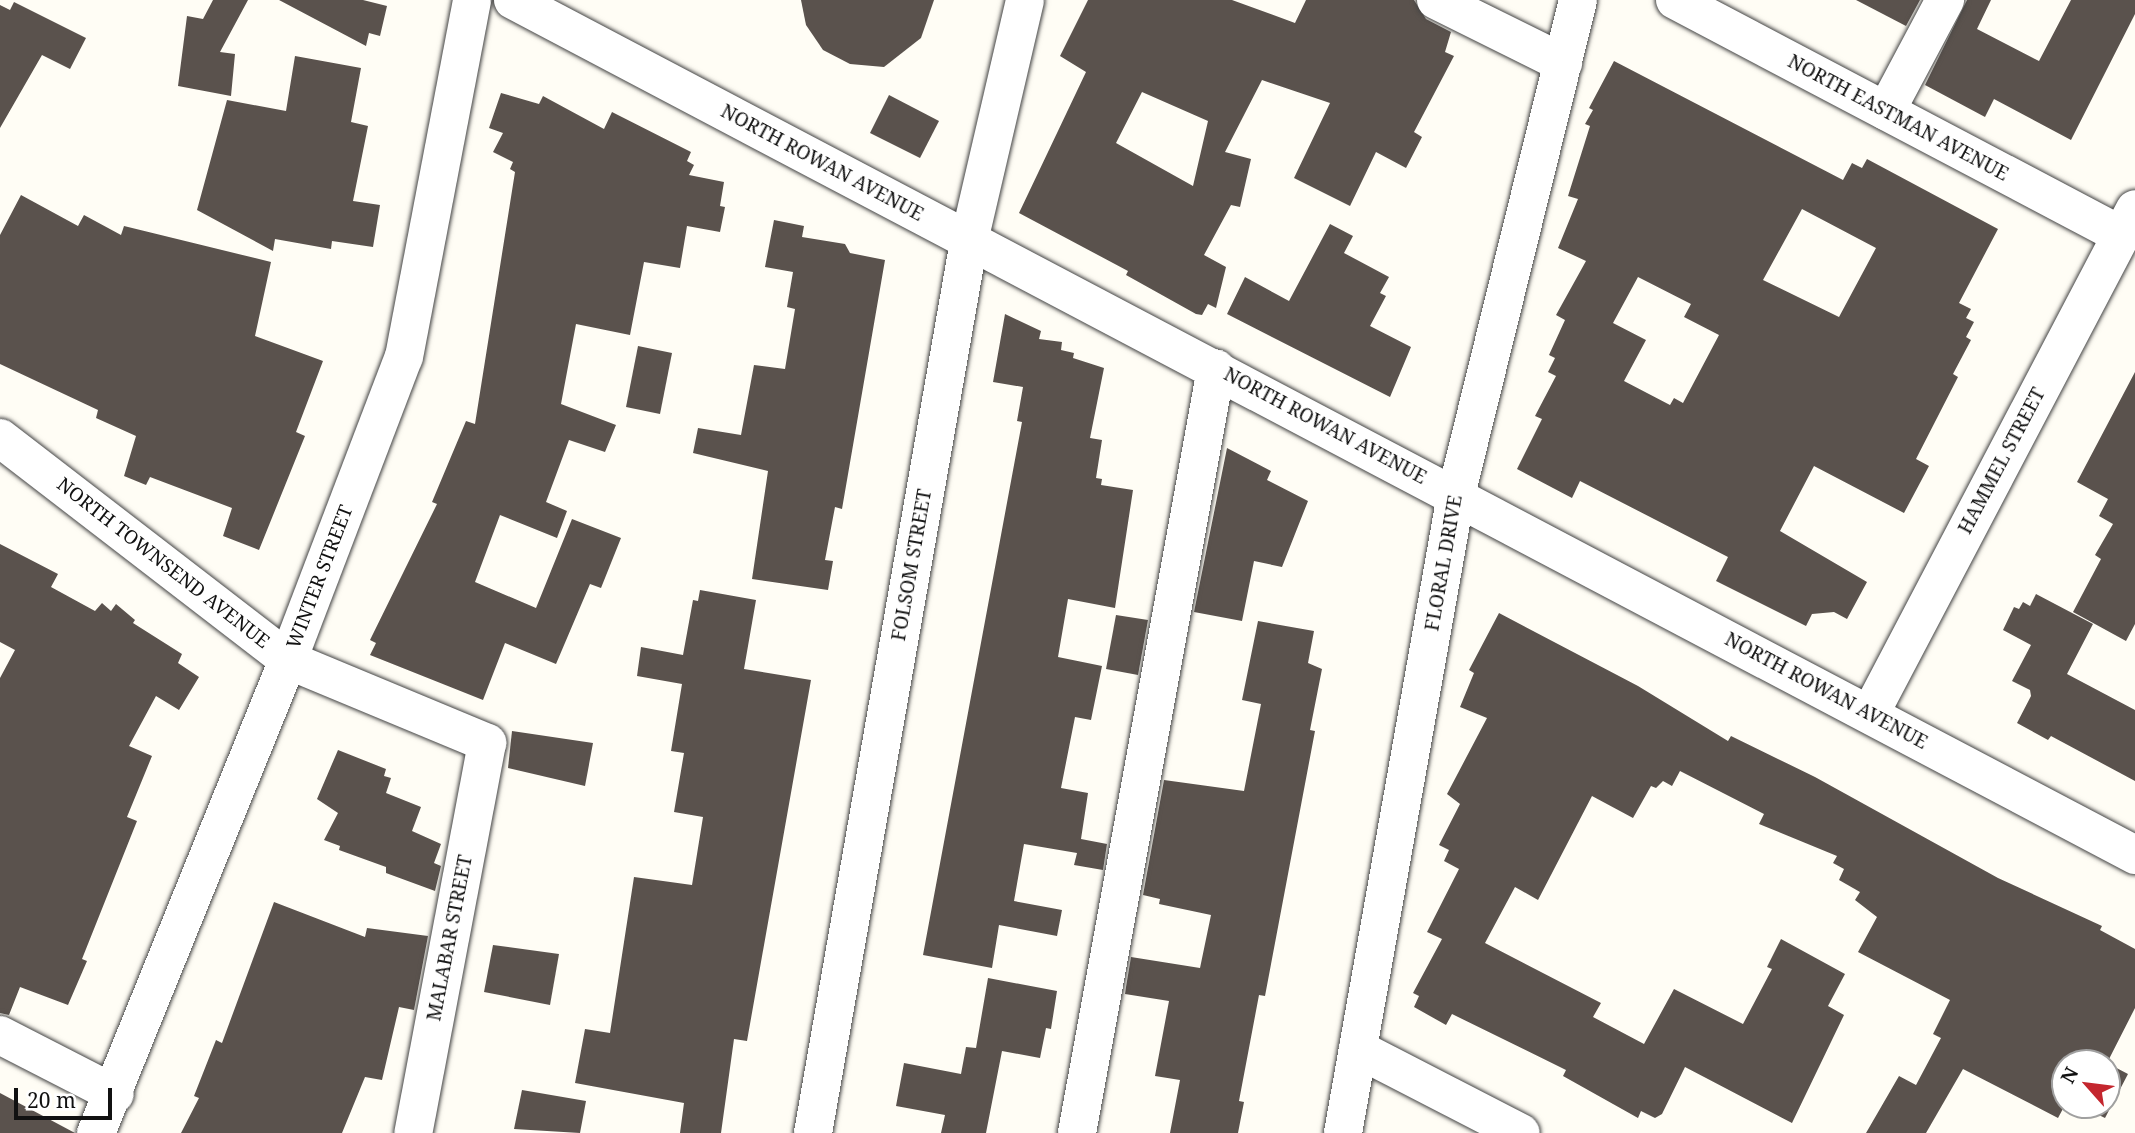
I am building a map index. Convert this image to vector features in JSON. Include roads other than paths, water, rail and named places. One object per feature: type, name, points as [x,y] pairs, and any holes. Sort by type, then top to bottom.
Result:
[{"type":"street","name":"WINTER STREET","points":[[96,1133],[115,1094],[288,660],[404,357],[472,0]]},
{"type":"street","name":"NORTH ROWAN AVENUE","points":[[513,0],[2135,855]]},
{"type":"street","name":"FOLSOM STREET","points":[[813,1133],[969,241],[1025,0]]},
{"type":"street","points":[[1436,0],[1563,63]]},
{"type":"street","name":"FLORAL DRIVE","points":[[1343,1133],[1456,495],[1578,0]]},
{"type":"street","name":"NORTH EASTMAN AVENUE","points":[[1675,0],[1886,111],[2128,222]]},
{"type":"street","points":[[1886,111],[1945,0]]},
{"type":"street","name":"HAMMEL STREET","points":[[1870,714],[2128,222]]},
{"type":"street","points":[[1077,1133],[1216,369]]},
{"type":"street","name":"NORTH TOWNSEND AVENUE","points":[[0,438],[288,660],[486,743]]},
{"type":"street","name":"MALABAR STREET","points":[[413,1133],[486,743]]},
{"type":"street","points":[[0,1035],[115,1094]]},
{"type":"street","points":[[1357,1049],[1521,1133]]}]
